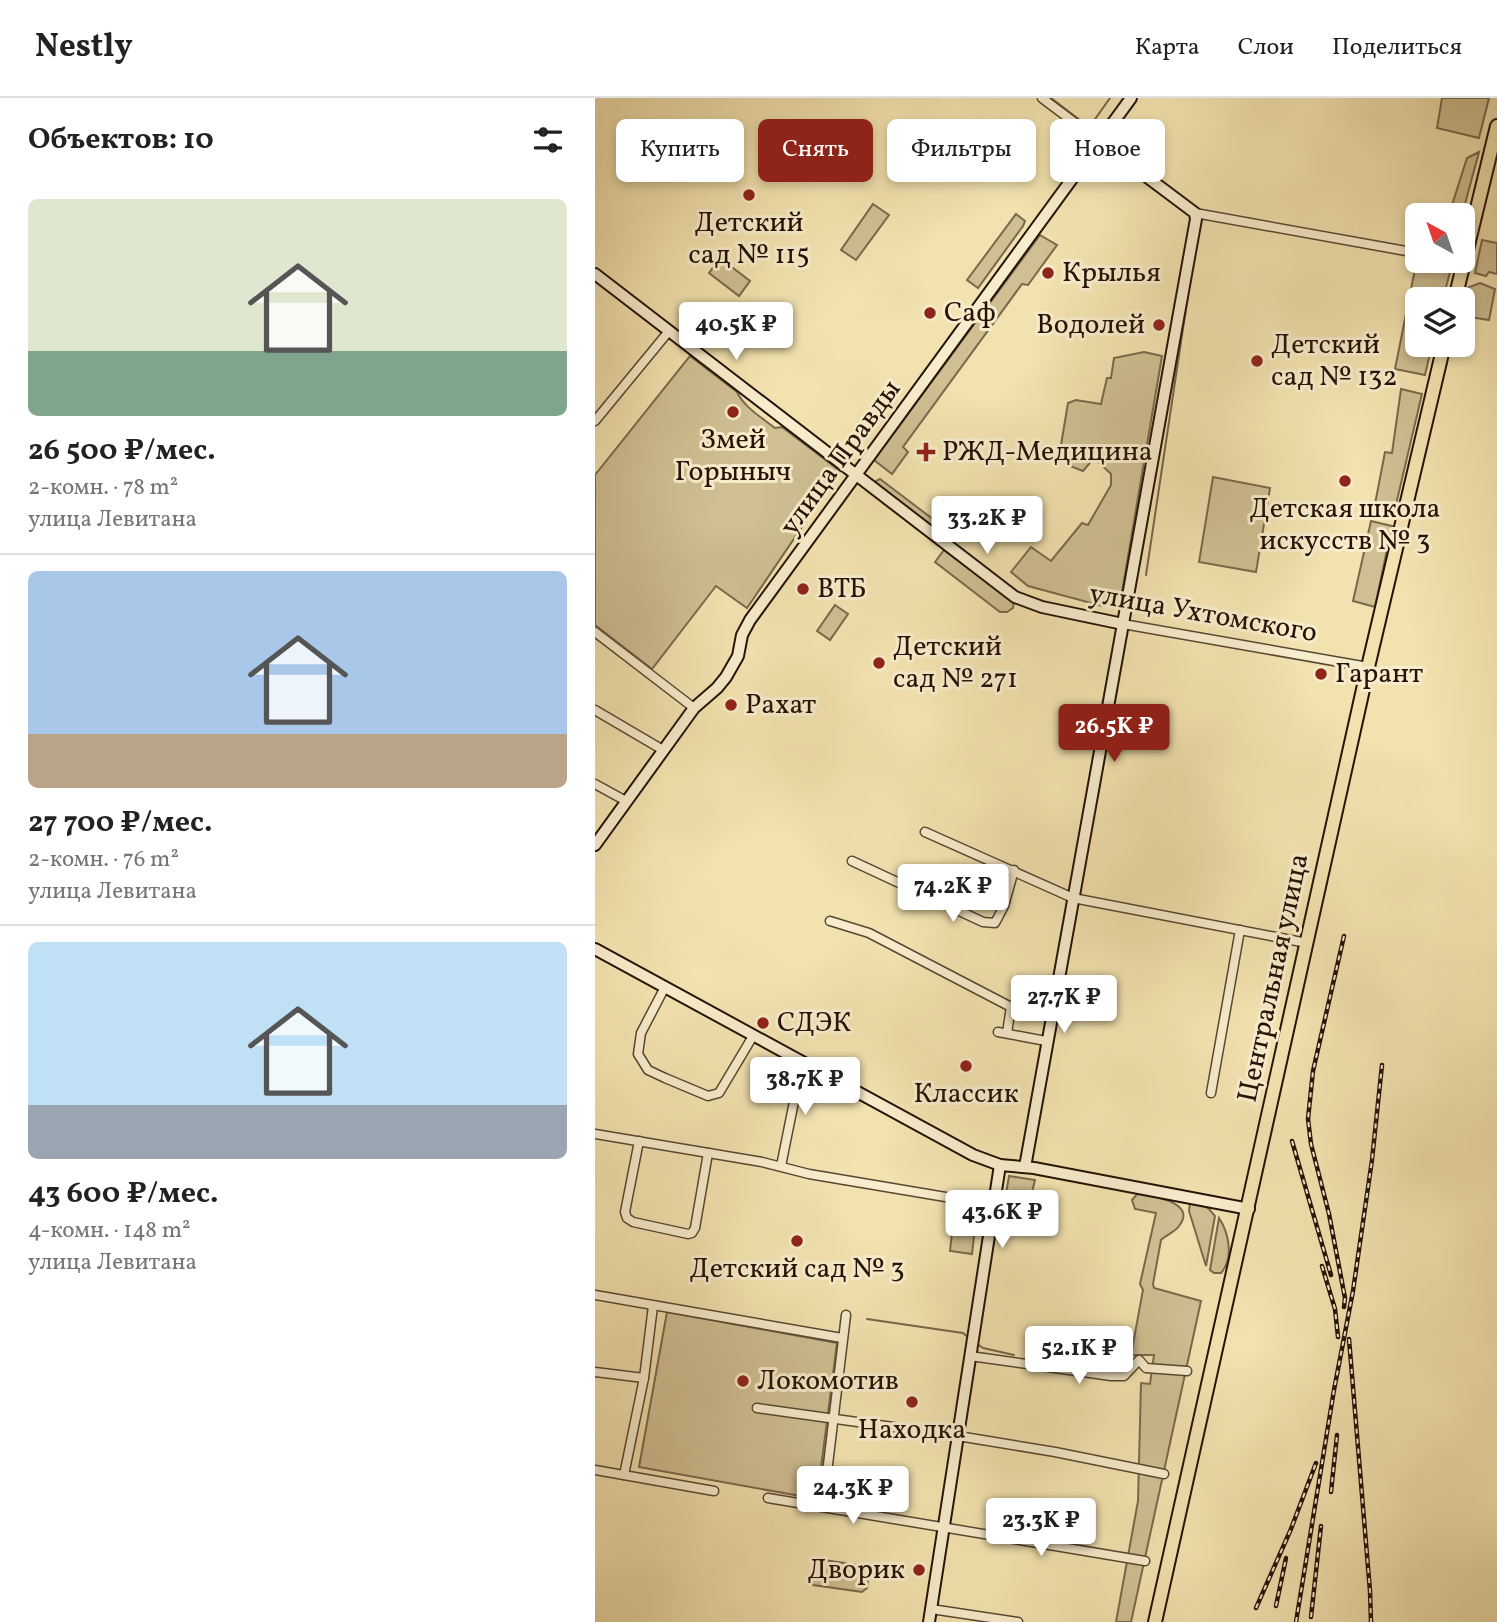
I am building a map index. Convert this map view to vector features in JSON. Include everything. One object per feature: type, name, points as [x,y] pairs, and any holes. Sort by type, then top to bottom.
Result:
[{"type":"main road","points":[[1475,216],[1497,127]]},
{"type":"main road","name":"Центральная улица","points":[[1155,1622],[1368,667],[1441,357]]},
{"type":"street","points":[[1042,98],[1070,119]]},
{"type":"street","name":"улица Правды","points":[[1115,119],[1131,98]]},
{"type":"street","name":"улица Правды","points":[[595,845],[694,708],[726,677],[738,656],[742,635],[750,620],[1069,182]]},
{"type":"street","points":[[1154,182],[1195,213],[1405,251]]},
{"type":"street","points":[[1025,1167],[1193,238],[1195,213]]},
{"type":"street","name":"улица Ухтомского","points":[[595,274],[1015,597],[1042,607],[1123,624],[1368,667]]},
{"type":"street","points":[[595,421],[669,331]]},
{"type":"street","points":[[595,632],[694,708]]},
{"type":"street","points":[[595,709],[663,750]]},
{"type":"street","points":[[595,784],[626,801]]},
{"type":"street","points":[[925,832],[1073,898],[1307,943]]},
{"type":"street","points":[[852,860],[983,922],[995,923],[1014,870]]},
{"type":"street","points":[[830,921],[844,923],[869,933],[1011,1007],[1002,1033],[1047,1041]]},
{"type":"street","points":[[1211,1093],[1240,930]]},
{"type":"street","points":[[595,949],[973,1155],[1000,1165],[1025,1167],[1249,1209]]},
{"type":"street","points":[[665,987],[642,1033],[638,1054],[648,1070],[708,1096],[719,1093],[753,1035]]},
{"type":"street","points":[[781,1166],[802,1062]]},
{"type":"street","points":[[595,1135],[993,1205]]},
{"type":"street","points":[[639,1141],[625,1212],[627,1218],[633,1222],[688,1234],[695,1228],[708,1153]]},
{"type":"street","points":[[929,1622],[1000,1165]]},
{"type":"street","points":[[595,1295],[842,1338]]},
{"type":"street","points":[[624,1475],[644,1378],[653,1306]]},
{"type":"street","points":[[823,1506],[846,1315]]},
{"type":"street","points":[[970,1356],[1111,1376],[1124,1376],[1139,1360],[1146,1368],[1187,1371]]},
{"type":"street","points":[[595,1372],[644,1378]]},
{"type":"street","points":[[757,1408],[835,1421],[958,1436],[1164,1474]]},
{"type":"street","points":[[595,1470],[714,1491]]},
{"type":"street","points":[[768,1498],[1145,1561]]},
{"type":"street","points":[[931,1609],[1018,1622]]},
{"type":"shaded area","points":[[1442,98],[1489,98],[1479,138],[1437,128]]},
{"type":"shaded area","points":[[1479,152],[1465,203],[1453,203],[1467,158]]},
{"type":"shaded area","points":[[873,204],[889,215],[856,260],[841,250]]},
{"type":"shaded area","points":[[1016,214],[1025,221],[1023,226],[978,288],[967,280]]},
{"type":"shaded area","points":[[1040,235],[1057,245],[1028,285],[1022,284],[903,447],[908,452],[892,474],[874,460]]},
{"type":"shaded area","points":[[1482,240],[1497,243],[1497,274],[1489,272],[1486,276],[1475,273]]},
{"type":"shaded area","points":[[720,258],[750,281],[739,296],[709,273]]},
{"type":"shaded area","points":[[1414,273],[1450,273],[1446,287],[1411,287]]},
{"type":"shaded area","points":[[1480,283],[1495,289],[1489,320],[1475,318],[1475,287],[1469,287]]},
{"type":"shaded area","points":[[1405,319],[1405,357],[1429,357],[1425,375],[1395,369]]},
{"type":"shaded area","points":[[1144,352],[1162,356],[1122,592],[1102,606],[1028,586],[1011,572],[1031,547],[1051,561],[1082,523],[1088,525],[1111,485],[1111,474],[1094,458],[1083,471],[1070,466],[1061,445],[1068,403],[1076,400],[1101,404],[1107,378],[1111,378],[1114,358]]},
{"type":"shaded area","points":[[690,356],[737,392],[744,403],[759,416],[775,428],[782,427],[840,471],[747,608],[716,586],[652,669],[595,625],[595,475]]},
{"type":"shaded area","points":[[1401,389],[1422,394],[1394,513],[1374,509],[1385,452],[1392,453]]},
{"type":"shaded area","points":[[1213,477],[1270,488],[1256,572],[1199,562]]},
{"type":"shaded area","points":[[880,479],[942,526],[937,534],[871,484]]},
{"type":"shaded area","points":[[1371,521],[1392,526],[1375,607],[1353,601]]},
{"type":"shaded area","points":[[944,550],[1014,601],[1013,608],[1000,612],[935,562]]},
{"type":"shaded area","points":[[835,605],[848,614],[830,640],[817,631]]},
{"type":"shaded area","points":[[1009,1176],[1035,1180],[1028,1208],[1004,1205]]},
{"type":"shaded area","points":[[1138,1193],[1162,1198],[1182,1211],[1183,1218],[1179,1226],[1161,1240],[1154,1288],[1201,1301],[1131,1622],[1116,1622],[1138,1501],[1141,1383],[1150,1384],[1154,1355],[1131,1355],[1143,1290],[1140,1284],[1156,1213],[1135,1209],[1132,1200]]},
{"type":"shaded area","points":[[1197,1201],[1215,1216],[1206,1266],[1189,1211],[1190,1202]]},
{"type":"shaded area","points":[[954,1215],[976,1218],[972,1254],[950,1251]]},
{"type":"shaded area","points":[[1219,1218],[1227,1238],[1229,1253],[1221,1273],[1214,1273],[1210,1270]]},
{"type":"shaded area","name":"Локомотив","points":[[667,1312],[837,1343],[817,1499],[639,1467]]},
{"type":"shaded area","points":[[817,1559],[865,1566],[869,1572],[867,1588],[862,1592],[813,1585],[810,1580],[813,1562]]},
{"type":"waterway","points":[[1051,98],[1078,119]]},
{"type":"waterway","points":[[1095,119],[1110,98]]},
{"type":"waterway","points":[[1146,575],[1190,282]]},
{"type":"waterway","points":[[867,1319],[963,1333],[969,1338]]},
{"type":"waterway","points":[[976,1343],[983,1348],[1014,1355]]},
{"type":"railway","points":[[1344,936],[1313,1071],[1308,1119],[1311,1144],[1329,1214],[1345,1298],[1344,1307]]},
{"type":"railway","points":[[1296,1622],[1353,1291],[1372,1160],[1382,1065]]},
{"type":"railway","points":[[1292,1141],[1331,1275]]},
{"type":"railway","points":[[1322,1266],[1335,1309],[1338,1337]]},
{"type":"railway","points":[[1349,1339],[1371,1622]]},
{"type":"railway","points":[[1331,1492],[1337,1435]]},
{"type":"railway","points":[[1256,1608],[1291,1529],[1316,1463]]},
{"type":"railway","points":[[1311,1617],[1321,1526]]},
{"type":"railway","points":[[1276,1606],[1286,1558]]},
{"type":"place","name":"Детский сад № 115","points":[[749,195]]},
{"type":"place","name":"Крылья","points":[[1048,273]]},
{"type":"place","name":"Саф","points":[[930,313]]},
{"type":"place","name":"Водолей","points":[[1159,325]]},
{"type":"place","name":"Детский сад № 132","points":[[1257,361]]},
{"type":"place","name":"Змей Горыныч","points":[[733,412]]},
{"type":"place","name":"РЖД-Медицина","points":[[926,452]]},
{"type":"place","name":"Детская школа искусств № 3","points":[[1345,481]]},
{"type":"place","name":"ВТБ","points":[[803,589]]},
{"type":"place","name":"Детский сад № 271","points":[[879,663]]},
{"type":"place","name":"Гарант","points":[[1321,674]]},
{"type":"place","name":"Рахат","points":[[731,705]]},
{"type":"place","name":"СДЭК","points":[[763,1023]]},
{"type":"place","name":"Классик","points":[[966,1066]]},
{"type":"place","name":"Детский сад № 3","points":[[797,1241]]},
{"type":"place","name":"Локомотив","points":[[743,1381]]},
{"type":"place","name":"Находка","points":[[912,1402]]},
{"type":"place","name":"Дворик","points":[[919,1570]]}]
